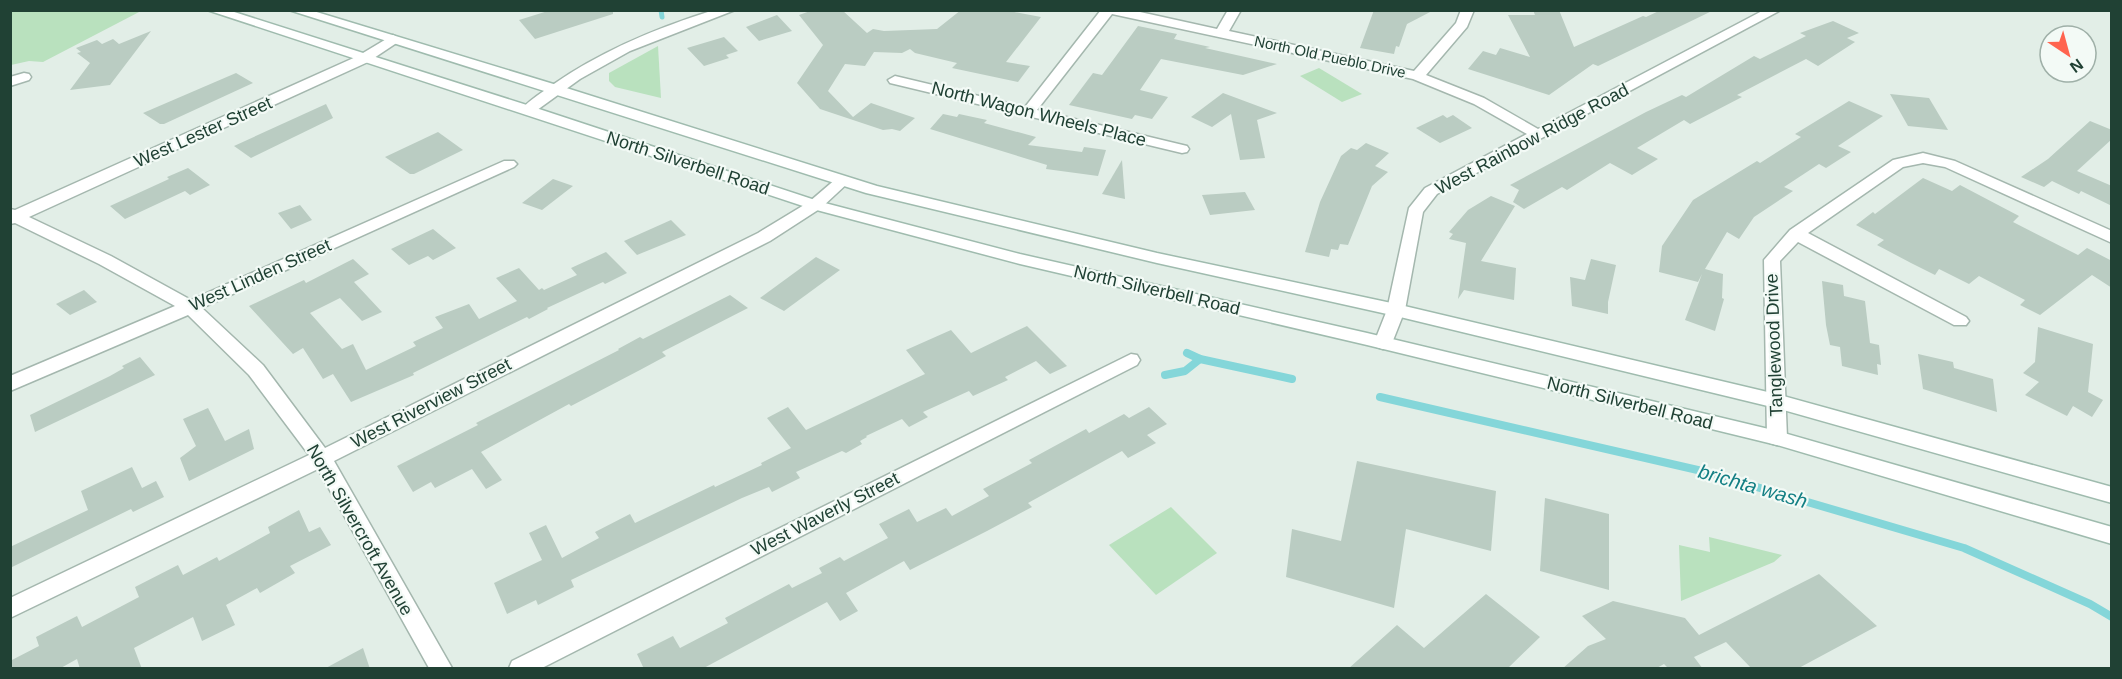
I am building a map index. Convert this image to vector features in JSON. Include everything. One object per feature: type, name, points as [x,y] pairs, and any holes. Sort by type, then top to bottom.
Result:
[{"type":"street","name":"North Silverbell Road","points":[[213,10],[528,110],[815,205],[1020,259],[1777,438],[2112,536]]},
{"type":"street","name":"North Silverbell Road","points":[[296,10],[555,89],[842,181],[1157,258],[1396,310],[1776,401],[2112,495]]},
{"type":"street","points":[[528,110],[555,89],[623,49],[681,25],[729,10]]},
{"type":"street","points":[[1028,112],[1110,10]]},
{"type":"street","name":"North Old Pueblo Drive","points":[[1110,10],[1417,76],[1479,101],[1539,135]]},
{"type":"street","points":[[1221,33],[1236,10]]},
{"type":"street","points":[[1417,76],[1462,24],[1468,10]]},
{"type":"street","name":"West Rainbow Ridge Road","points":[[1383,343],[1396,310],[1415,211],[1431,191],[1776,10]]},
{"type":"street","name":"West Lester Street","points":[[12,217],[363,59],[393,39]]},
{"type":"street","name":"North Wagon Wheels Place","points":[[896,80],[1182,149]]},
{"type":"street","name":"Tanglewood Drive","points":[[1777,438],[1772,260],[1796,234],[1899,164],[1923,154],[1959,167],[2112,238]]},
{"type":"street","name":"West Linden Street","points":[[10,384],[190,307],[509,164]]},
{"type":"street","name":"West Riverview Street","points":[[10,609],[322,458],[764,237],[815,205],[842,181]]},
{"type":"street","name":"North Silvercroft Avenue","points":[[12,217],[105,260],[190,307],[255,370],[322,458],[441,669]]},
{"type":"street","points":[[1796,234],[1960,321]]},
{"type":"street","name":"West Waverly Street","points":[[520,669],[1131,360]]},
{"type":"green space","points":[[11,10],[141,11],[43,62],[29,61],[11,65]]},
{"type":"green space","points":[[658,46],[661,98],[615,87],[609,81],[609,73]]},
{"type":"green space","points":[[1319,68],[1362,94],[1342,102],[1300,76]]},
{"type":"green space","points":[[1171,507],[1217,553],[1156,595],[1109,545]]},
{"type":"green space","points":[[1709,537],[1782,555],[1774,562],[1681,601],[1679,545],[1710,552]]},
{"type":"building","points":[[551,10],[613,10],[613,14],[535,39],[519,20]]},
{"type":"building","points":[[813,10],[842,10],[867,33],[873,29],[884,31],[937,29],[961,10],[1004,10],[1041,17],[1006,62],[1030,66],[1018,82],[952,68],[957,63],[915,53],[910,49],[902,53],[874,52],[865,66],[845,64],[828,91],[853,117],[871,103],[915,118],[900,131],[883,130],[820,109],[797,83],[823,45],[799,15]]},
{"type":"building","points":[[1374,10],[1434,10],[1407,24],[1399,47],[1396,46],[1394,54],[1360,48]]},
{"type":"building","points":[[1533,10],[1559,10],[1574,47],[1661,10],[1714,10],[1598,66],[1593,64],[1549,95],[1468,69],[1483,51],[1496,55],[1500,48],[1530,57],[1508,15],[1535,15]]},
{"type":"building","points":[[777,15],[792,31],[759,41],[746,27]]},
{"type":"building","points":[[1833,21],[1859,33],[1847,38],[1855,42],[1818,66],[1806,59],[1737,95],[1742,97],[1690,124],[1684,120],[1637,148],[1658,159],[1632,175],[1610,163],[1567,190],[1562,187],[1524,209],[1513,202],[1519,190],[1510,185],[1646,112],[1682,95],[1686,97],[1754,56],[1760,59],[1806,36],[1800,33]]},
{"type":"building","points":[[1138,26],[1177,34],[1174,39],[1210,47],[1205,48],[1277,64],[1243,75],[1161,59],[1140,90],[1168,97],[1152,119],[1135,115],[1132,119],[1069,105],[1093,73],[1102,75]]},
{"type":"building","points":[[151,31],[110,85],[70,90],[90,63],[77,53],[81,52],[76,48],[97,40],[102,44],[113,39],[119,44]]},
{"type":"building","points":[[724,37],[738,51],[726,55],[729,58],[704,66],[687,48]]},
{"type":"building","points":[[236,73],[253,83],[164,124],[160,124],[143,113]]},
{"type":"building","points":[[1223,93],[1277,113],[1257,120],[1265,158],[1240,160],[1231,114],[1212,127],[1191,117]]},
{"type":"building","points":[[1890,94],[1929,98],[1948,130],[1908,126]]},
{"type":"building","points":[[1849,101],[1883,116],[1838,146],[1851,152],[1826,168],[1819,164],[1784,187],[1793,191],[1754,217],[1739,239],[1727,232],[1705,269],[1723,274],[1722,298],[1724,299],[1715,331],[1685,320],[1702,274],[1698,282],[1659,272],[1662,246],[1693,200],[1801,137],[1795,134]]},
{"type":"building","points":[[326,104],[333,118],[251,158],[234,146]]},
{"type":"building","points":[[943,114],[957,117],[959,114],[987,120],[984,123],[1036,137],[1028,145],[1082,152],[1084,147],[1106,150],[1098,176],[1046,169],[1047,165],[930,129]]},
{"type":"building","points":[[1443,115],[1447,118],[1453,115],[1472,128],[1440,143],[1416,128]]},
{"type":"building","points":[[2090,121],[2112,130],[2112,139],[2077,171],[2112,186],[2112,206],[2081,191],[2079,194],[2052,181],[2044,187],[2021,177],[2048,159]]},
{"type":"building","points":[[438,132],[463,150],[414,174],[410,174],[385,157]]},
{"type":"building","points":[[1366,143],[1389,153],[1375,166],[1388,172],[1372,186],[1348,245],[1340,244],[1338,250],[1331,249],[1329,257],[1305,252],[1320,202],[1341,156],[1351,148],[1357,150]]},
{"type":"building","points":[[1122,160],[1125,199],[1102,194]]},
{"type":"building","points":[[188,168],[210,185],[190,195],[185,191],[125,219],[110,206],[169,179],[167,177]]},
{"type":"building","points":[[1923,178],[1952,191],[1960,185],[2019,216],[2013,222],[2078,255],[2087,248],[2112,261],[2112,288],[2092,275],[2040,315],[2020,305],[2025,300],[1979,276],[1969,284],[1939,269],[1935,275],[1877,245],[1884,240],[1856,225],[1873,212],[1875,214]]},
{"type":"building","points":[[553,179],[573,186],[542,210],[522,203]]},
{"type":"building","points":[[1245,192],[1255,210],[1210,215],[1202,195]]},
{"type":"building","points":[[1491,196],[1515,206],[1481,261],[1516,268],[1514,300],[1464,290],[1458,299],[1466,243],[1449,239],[1453,234],[1449,232],[1468,210]]},
{"type":"building","points":[[300,205],[312,220],[291,229],[278,213]]},
{"type":"building","points":[[671,220],[686,235],[637,255],[624,241]]},
{"type":"building","points":[[433,229],[456,248],[433,260],[428,256],[409,265],[391,249]]},
{"type":"building","points":[[606,252],[627,273],[547,308],[529,319],[527,317],[413,373],[414,375],[351,402],[333,374],[323,379],[303,348],[293,354],[249,306],[304,280],[306,283],[353,259],[369,274],[354,282],[382,312],[362,321],[340,298],[310,313],[342,349],[353,344],[366,370],[416,346],[413,342],[443,328],[435,317],[469,304],[479,319],[517,301],[496,278],[519,268],[539,290],[542,288],[544,290],[577,275],[571,268]]},
{"type":"building","points":[[816,257],[840,270],[784,311],[760,298]]},
{"type":"building","points":[[1591,259],[1616,265],[1608,302],[1608,314],[1572,306],[1570,277],[1585,280]]},
{"type":"building","points":[[1822,281],[1843,285],[1844,296],[1865,301],[1870,343],[1879,345],[1881,365],[1877,364],[1878,375],[1842,366],[1840,347],[1830,345]]},
{"type":"building","points":[[84,290],[97,302],[70,315],[56,304]]},
{"type":"building","points":[[730,295],[748,308],[662,352],[666,356],[571,406],[569,404],[481,452],[502,480],[486,489],[472,469],[435,488],[431,482],[413,492],[397,466],[640,337],[643,339]]},
{"type":"building","points":[[1027,326],[1067,366],[1050,374],[1036,361],[1005,377],[1008,380],[973,396],[969,391],[923,412],[928,417],[909,427],[902,419],[866,436],[860,441],[862,444],[846,453],[842,451],[796,472],[800,478],[772,492],[769,487],[742,498],[571,580],[574,587],[538,605],[536,600],[507,614],[494,583],[542,560],[529,533],[546,525],[562,558],[599,538],[595,532],[630,514],[635,523],[762,465],[761,463],[791,448],[767,418],[788,407],[806,430],[925,374],[906,350],[951,330],[971,353]]},
{"type":"building","points":[[2038,327],[2093,344],[2088,392],[2103,400],[2092,417],[2073,406],[2067,416],[2025,395],[2039,382],[2023,373],[2035,362]]},
{"type":"building","points":[[1918,354],[1953,362],[1954,368],[1993,379],[1997,412],[1923,389]]},
{"type":"building","points":[[140,357],[155,375],[35,432],[30,415],[110,376],[124,368],[122,366]]},
{"type":"building","points":[[1149,407],[1167,424],[1147,435],[1156,443],[1128,458],[1122,451],[1028,503],[1032,507],[987,531],[910,570],[904,561],[846,593],[858,611],[840,621],[827,602],[702,669],[644,669],[637,654],[673,636],[680,648],[728,623],[725,618],[789,584],[792,588],[822,573],[819,568],[840,557],[844,561],[888,538],[879,524],[909,509],[917,522],[946,508],[952,516],[989,496],[983,489],[1032,463],[1029,460],[1086,429],[1089,433],[1124,414],[1129,418]]},
{"type":"building","points":[[208,408],[225,441],[249,429],[254,449],[189,481],[180,458],[196,446],[183,419]]},
{"type":"building","points":[[1357,461],[1496,491],[1491,551],[1406,529],[1394,608],[1286,577],[1292,529],[1341,541]]},
{"type":"building","points":[[132,467],[142,488],[156,481],[164,497],[133,512],[131,509],[10,568],[10,547],[88,510],[81,491]]},
{"type":"building","points":[[1545,498],[1609,514],[1609,590],[1540,571]]},
{"type":"building","points":[[299,510],[309,532],[320,527],[331,545],[290,566],[295,573],[260,593],[257,588],[226,605],[235,625],[202,641],[193,617],[134,648],[142,669],[80,669],[77,659],[59,669],[10,669],[10,661],[39,646],[36,637],[77,616],[82,627],[139,597],[135,587],[178,565],[183,575],[217,557],[219,561],[270,533],[268,527]]},
{"type":"building","points":[[1819,574],[1877,626],[1797,669],[1752,669],[1726,642],[1694,657],[1703,669],[1669,669],[1664,664],[1655,669],[1562,669],[1588,646],[1606,639],[1582,616],[1613,601],[1685,618],[1699,635]]},
{"type":"building","points":[[1486,594],[1540,637],[1507,669],[1348,669],[1397,625],[1424,648]]},
{"type":"building","points":[[363,648],[370,669],[324,669]]},
{"type":"waterway","points":[[661,10],[662,17]]},
{"type":"waterway","points":[[1187,353],[1200,359]]},
{"type":"waterway","points":[[1165,375],[1185,371],[1200,359]]},
{"type":"waterway","name":"brichta wash","points":[[1200,359],[1292,379]]},
{"type":"waterway","name":"brichta wash","points":[[1380,397],[1702,471],[1964,548],[2090,604],[2112,617]]}]
